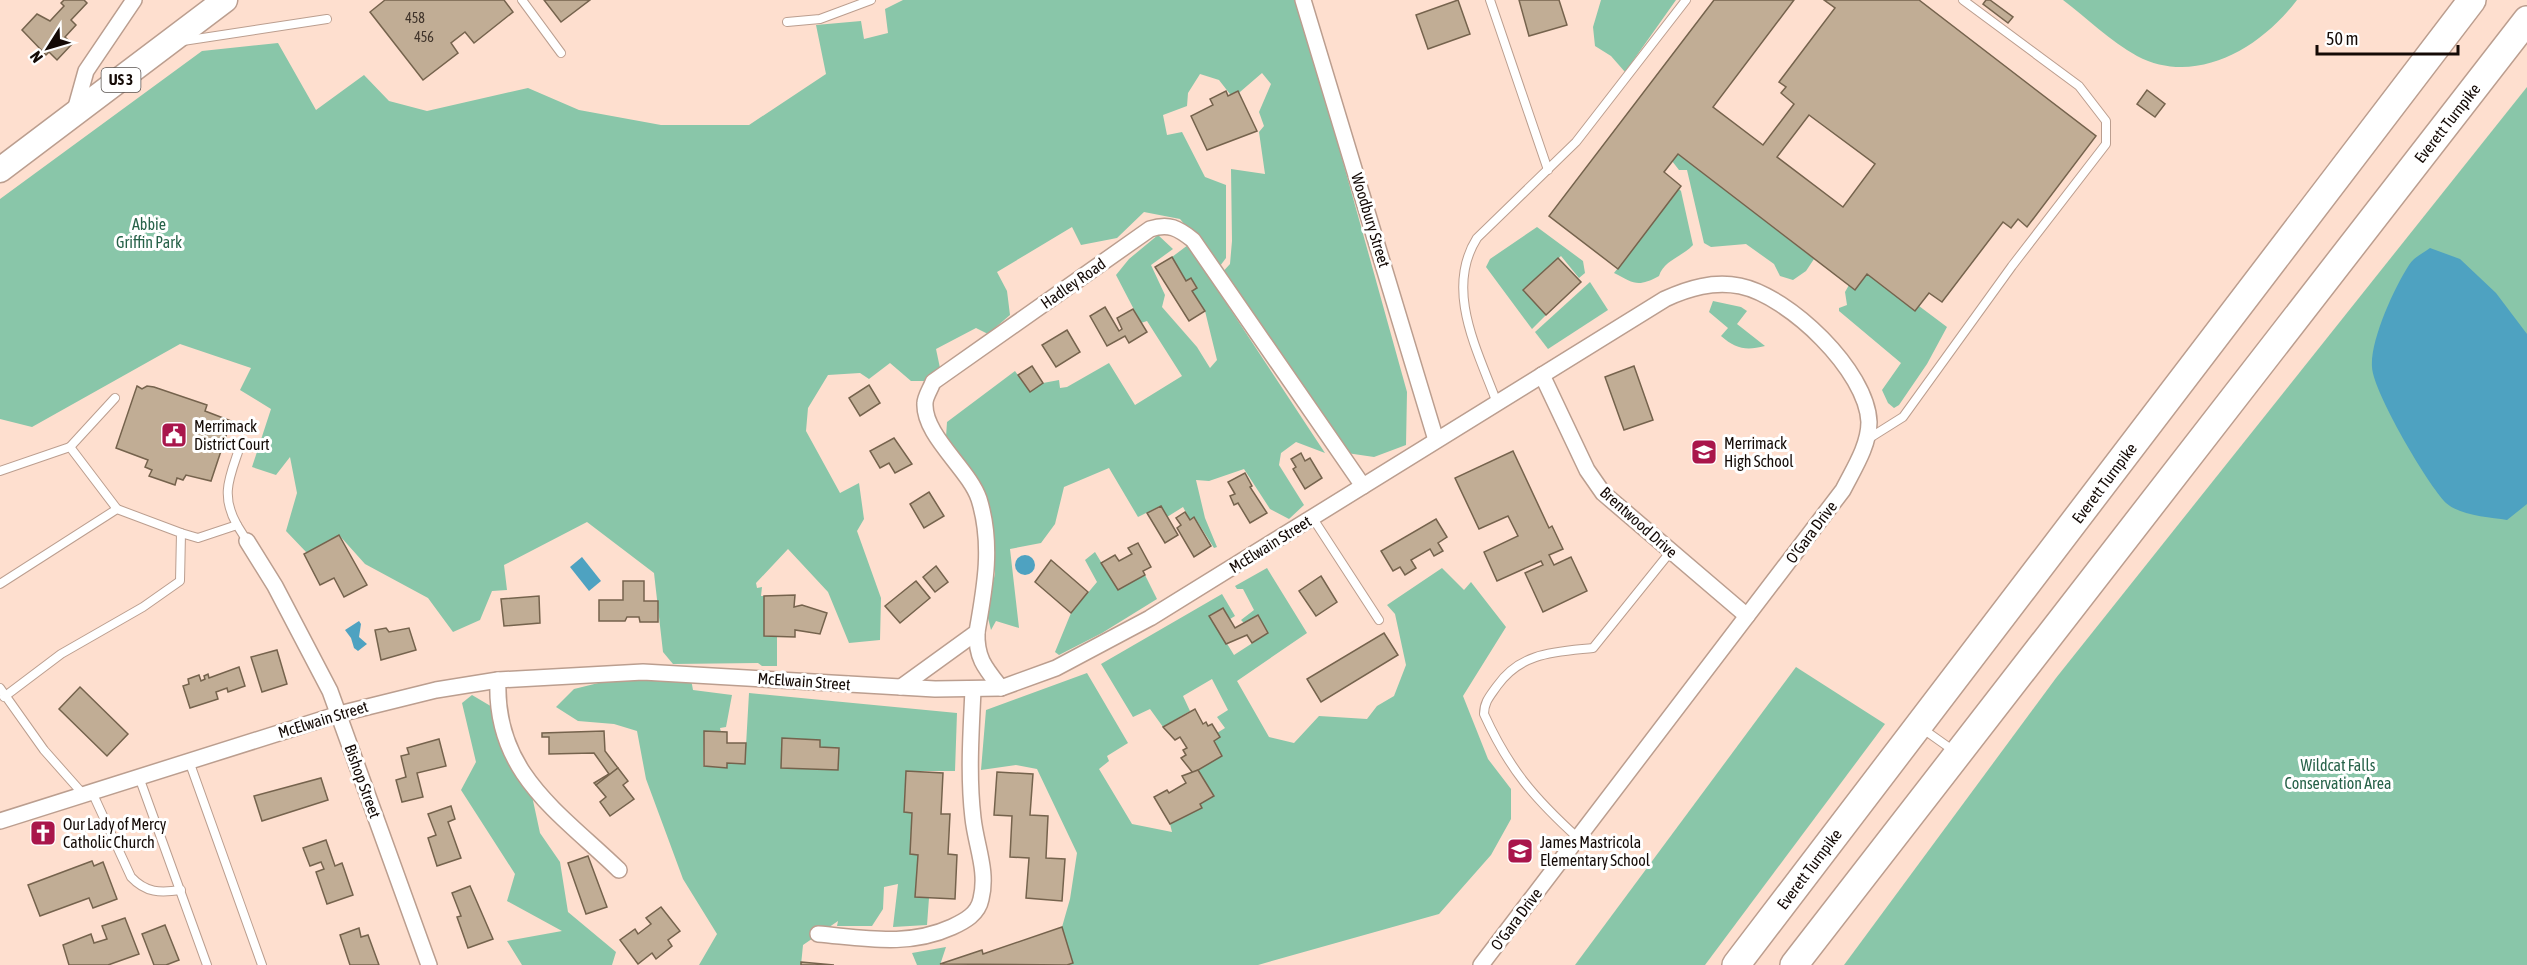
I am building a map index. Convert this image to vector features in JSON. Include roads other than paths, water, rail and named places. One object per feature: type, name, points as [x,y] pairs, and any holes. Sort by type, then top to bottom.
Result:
[{"type":"highway","name":"Everett Turnpike","points":[[1736,965],[2472,0]]},
{"type":"highway","name":"Everett Turnpike","points":[[1794,965],[2527,20]]},
{"type":"main road","name":"US 3","points":[[0,170],[225,0]]},
{"type":"street","points":[[73,116],[86,70],[134,0]]},
{"type":"street","name":"Woodbury Street","points":[[1304,0],[1436,440]]},
{"type":"street","name":"Hadley Road","points":[[1001,688],[987,672],[977,651],[977,632],[985,585],[988,540],[978,497],[930,425],[925,403],[933,382],[1150,229],[1162,225],[1174,226],[1193,240],[1363,486]]},
{"type":"street","name":"O'Gara Drive","points":[[1481,965],[1843,490],[1866,441],[1869,423],[1866,404],[1849,368],[1796,317],[1775,302],[1741,286],[1706,285],[1680,292],[1542,375]]},
{"type":"street","name":"McElwain Street","points":[[0,821],[339,714],[436,690],[498,680],[643,672],[901,687],[972,690],[1001,688],[1086,654],[1150,618],[1542,375]]},
{"type":"street","name":"Brentwood Drive","points":[[1542,375],[1587,470],[1603,493],[1747,616]]},
{"type":"street","name":"Bishop Street","points":[[247,541],[318,664],[339,714],[429,965]]},
{"type":"street","points":[[901,687],[977,632]]},
{"type":"street","points":[[498,680],[499,711],[503,734],[520,771],[544,799],[619,870]]},
{"type":"street","points":[[818,934],[885,940],[930,937],[969,919],[981,902],[982,858],[973,822],[970,794],[972,690]]},
{"type":"lane","points":[[522,0],[561,53]]},
{"type":"lane","points":[[788,22],[820,19],[871,0]]},
{"type":"lane","points":[[1490,0],[1548,170]]},
{"type":"lane","points":[[1497,403],[1467,317],[1462,271],[1467,254],[1477,238],[1548,170],[1603,110],[1686,0]]},
{"type":"lane","points":[[1866,441],[1903,417],[2012,266],[2106,144],[2106,121],[2079,86],[1963,0]]},
{"type":"lane","points":[[169,43],[327,19]]},
{"type":"lane","points":[[0,471],[70,447],[115,398]]},
{"type":"lane","points":[[242,443],[226,489],[227,503],[247,541]]},
{"type":"lane","points":[[70,447],[117,509],[198,538],[237,525]]},
{"type":"lane","points":[[0,584],[117,509]]},
{"type":"lane","points":[[1312,518],[1379,620]]},
{"type":"lane","points":[[4,697],[61,654],[143,607],[180,581],[181,533]]},
{"type":"lane","points":[[1578,838],[1545,808],[1518,776],[1484,714],[1484,703],[1501,680],[1515,666],[1530,657],[1547,652],[1593,648],[1671,551]]},
{"type":"lane","points":[[0,688],[4,697],[87,793],[131,877],[140,887],[159,893],[181,890]]},
{"type":"lane","points":[[1918,726],[1958,754]]},
{"type":"lane","points":[[189,761],[262,965]]},
{"type":"lane","points":[[139,777],[207,965]]},
{"type":"water","points":[[2430,248],[2460,259],[2496,293],[2527,334],[2527,504],[2507,520],[2459,511],[2446,503],[2427,478],[2403,438],[2381,396],[2375,379],[2372,356],[2384,315],[2409,265]]},
{"type":"water","points":[[1025,555],[1032,558],[1035,565],[1032,572],[1025,575],[1018,572],[1015,565],[1018,558]]},
{"type":"water","points":[[582,557],[601,581],[589,591],[570,567]]},
{"type":"water","points":[[359,621],[361,624],[359,637],[367,644],[358,651],[354,648],[345,630]]},
{"type":"place","name":"Merrimack District Court","points":[[174,435]]},
{"type":"place","name":"Merrimack High School","points":[[1704,452]]},
{"type":"place","name":"Our Lady of Mercy Catholic Church","points":[[43,833]]},
{"type":"place","name":"James Mastricola Elementary School","points":[[1520,851]]},
{"type":"park label","name":"Abbie Griffin Park","points":[[149,233]]},
{"type":"park label","name":"Wildcat Falls Conservation Area","points":[[2338,774]]}]
